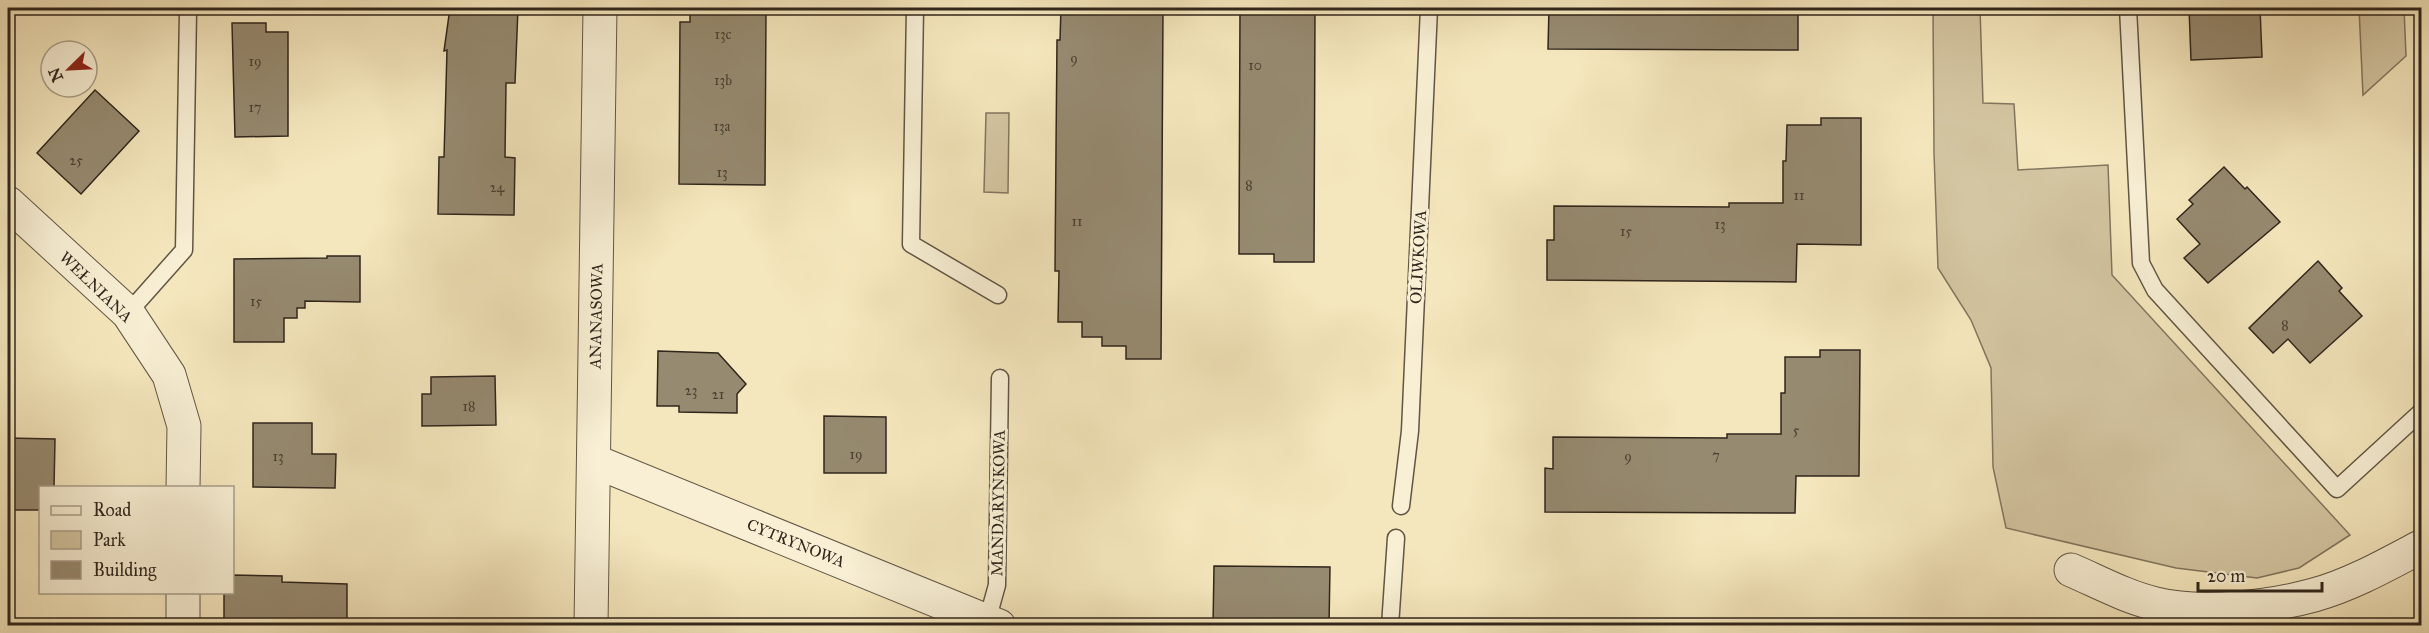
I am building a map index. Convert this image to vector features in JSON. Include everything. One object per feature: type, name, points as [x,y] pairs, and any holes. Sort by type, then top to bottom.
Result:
[{"type":"street","name":"ANANASOWA","points":[[591,626],[600,8]]},
{"type":"street","name":"WEŁNIANA","points":[[8,203],[128,313],[169,375],[183,426],[183,486]]},
{"type":"street","name":"CYTRYNOWA","points":[[594,461],[990,624]]},
{"type":"street","points":[[2071,570],[2128,595],[2156,604],[2182,617],[2314,595],[2364,575],[2421,546]]},
{"type":"street","points":[[183,594],[183,626]]},
{"type":"lane","points":[[915,8],[911,244],[998,295]]},
{"type":"lane","name":"OLIWKOWA","points":[[1401,506],[1410,421],[1430,8]]},
{"type":"lane","points":[[2128,8],[2141,263],[2155,290],[2337,489],[2421,411]]},
{"type":"lane","points":[[128,313],[184,250],[188,11]]},
{"type":"lane","name":"MANDARYNKOWA","points":[[990,624],[997,585],[1000,378]]},
{"type":"lane","points":[[1390,626],[1396,538]]},
{"type":"green space","points":[[1933,8],[1980,8],[1983,103],[2014,104],[2018,170],[2108,165],[2112,275],[2350,535],[2299,568],[2257,578],[2176,568],[2006,528],[1993,467],[1991,368],[1971,320],[1938,268]]},
{"type":"green space","points":[[2359,8],[2404,8],[2406,56],[2363,95]]},
{"type":"green space","points":[[986,113],[1009,113],[1008,193],[984,192]]},
{"type":"building","points":[[450,8],[518,8],[515,83],[506,83],[505,157],[515,158],[514,215],[438,214],[439,157],[444,157],[447,50],[444,51]]},
{"type":"building","points":[[690,8],[766,8],[765,185],[679,184],[680,22],[690,22]]},
{"type":"building","points":[[1061,8],[1163,8],[1161,359],[1126,359],[1126,346],[1102,346],[1102,337],[1082,337],[1082,322],[1058,322],[1059,271],[1055,271],[1057,40],[1060,40]]},
{"type":"building","points":[[1240,8],[1315,8],[1314,262],[1274,262],[1274,254],[1239,254]]},
{"type":"building","points":[[1549,8],[1798,8],[1798,50],[1548,49]]},
{"type":"building","points":[[2189,8],[2260,8],[2262,57],[2191,60]]},
{"type":"building","points":[[232,23],[266,23],[266,32],[288,32],[288,136],[235,137]]},
{"type":"building","points":[[99,94],[139,131],[81,194],[37,153],[87,99],[99,99]]},
{"type":"building","points":[[1821,118],[1861,118],[1861,245],[1797,244],[1796,282],[1547,280],[1547,240],[1554,240],[1554,206],[1729,207],[1729,203],[1783,203],[1783,161],[1786,161],[1787,125],[1821,125]]},
{"type":"building","points":[[2224,167],[2245,189],[2247,187],[2280,222],[2208,283],[2184,258],[2200,244],[2177,219],[2193,204],[2189,200]]},
{"type":"building","points":[[327,256],[360,256],[360,302],[305,301],[305,308],[297,308],[297,318],[284,318],[284,342],[234,342],[234,259],[327,258]]},
{"type":"building","points":[[2318,261],[2342,288],[2339,291],[2362,316],[2310,363],[2288,339],[2273,353],[2249,328]]},
{"type":"building","points":[[1820,350],[1860,350],[1859,476],[1796,476],[1795,513],[1545,512],[1545,468],[1553,469],[1553,437],[1727,438],[1727,434],[1781,434],[1781,393],[1785,393],[1785,357],[1820,357]]},
{"type":"building","points":[[658,351],[718,353],[746,384],[737,394],[737,413],[679,412],[679,406],[657,406]]},
{"type":"building","points":[[495,376],[496,425],[422,426],[422,394],[431,394],[431,377]]},
{"type":"building","points":[[824,416],[886,417],[886,473],[824,473]]},
{"type":"building","points":[[253,423],[312,423],[312,454],[336,454],[335,488],[253,487]]},
{"type":"building","points":[[8,438],[55,439],[54,486],[39,486],[39,510],[8,510]]},
{"type":"building","points":[[1214,566],[1330,567],[1329,626],[1213,626]]},
{"type":"building","points":[[234,575],[282,576],[282,582],[347,584],[347,621],[282,622],[282,626],[224,626],[224,594],[234,594]]}]
